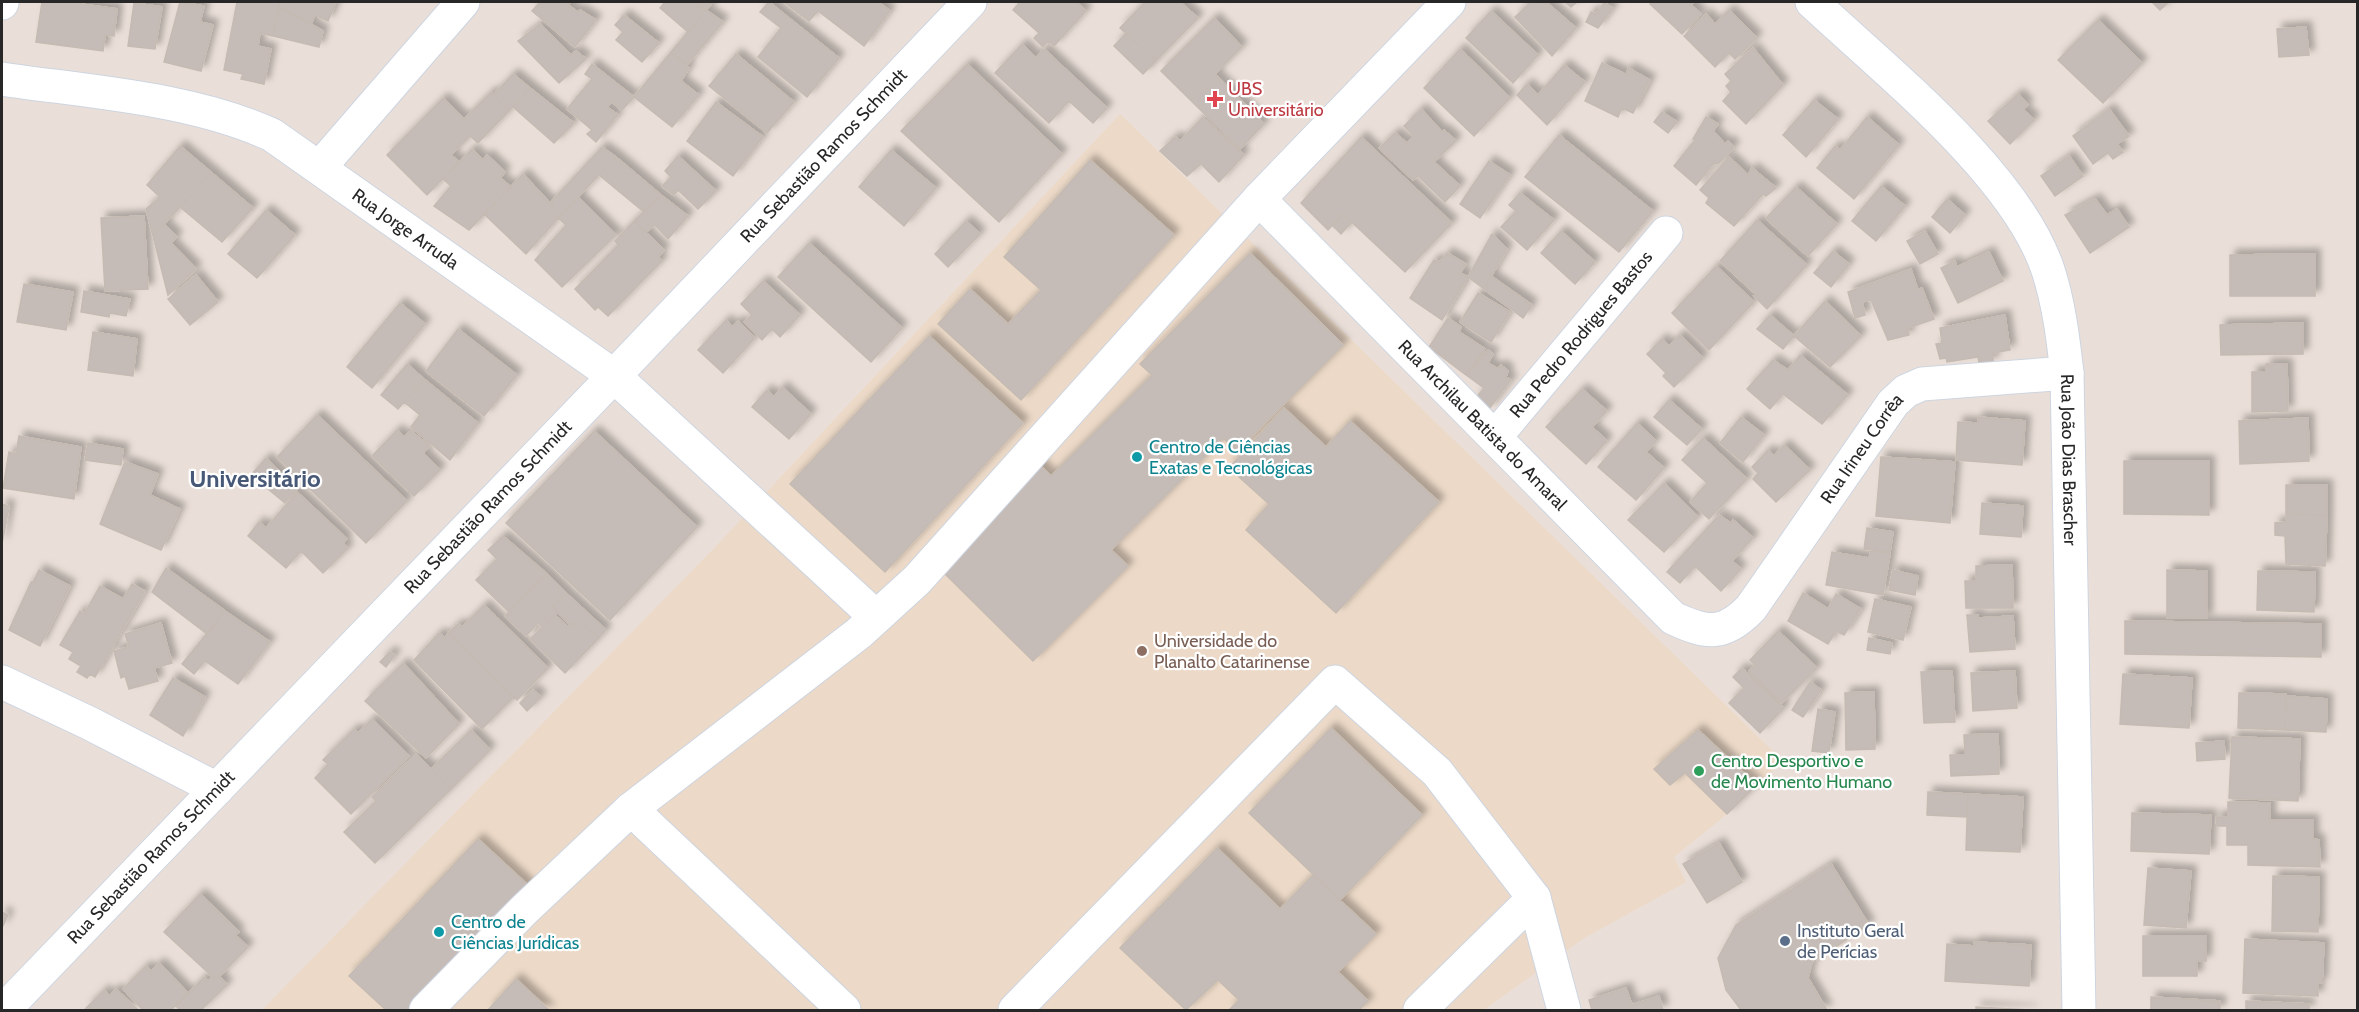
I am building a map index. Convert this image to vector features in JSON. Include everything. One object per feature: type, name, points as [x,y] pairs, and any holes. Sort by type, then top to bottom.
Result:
[{"type":"street","points":[[320,167],[463,2]]},
{"type":"street","name":"Rua Sebastião Ramos Schmidt","points":[[4,1011],[970,2]]},
{"type":"street","points":[[426,1011],[524,910],[631,809],[800,680],[876,617],[917,579],[1259,199],[1449,2]]},
{"type":"street","name":"Rua João Dias Brascher","points":[[1812,2],[1951,131],[1993,178],[2027,227],[2048,268],[2060,316],[2067,373],[2079,1011]]},
{"type":"street","name":"Rua Jorge Arruda","points":[[2,79],[204,110],[227,116],[272,135],[614,376],[876,617]]},
{"type":"street","name":"Rua Archilau Batista do Amaral","points":[[1259,199],[1673,618],[1696,629],[1718,631]]},
{"type":"street","name":"Rua Pedro Rodrigues Bastos","points":[[1495,438],[1666,233]]},
{"type":"street","name":"Rua Irineu Corrêa","points":[[1718,631],[1738,621],[1751,608],[1893,403],[1906,391],[1922,384],[2067,373]]},
{"type":"street","points":[[2,682],[89,723],[217,789]]},
{"type":"street","points":[[1015,1011],[1335,682],[1437,772],[1534,898],[1564,1011]]},
{"type":"street","points":[[631,809],[844,1011]]},
{"type":"street","points":[[1420,1011],[1534,898]]},
{"type":"shaded area","name":"Universidade do Planalto Catarinense","points":[[1120,114],[1783,761],[1727,814],[1674,857],[1686,882],[1584,938],[1484,1010],[262,1010],[721,541]]},
{"type":"building","points":[[42,2],[82,2],[81,4],[117,9],[114,36],[105,35],[103,51],[36,42]]},
{"type":"building","points":[[180,2],[204,6],[200,22],[213,25],[201,71],[164,62]]},
{"type":"building","points":[[237,2],[280,2],[273,36],[260,33],[258,46],[271,49],[264,84],[241,79],[243,74],[224,70]]},
{"type":"building","points":[[280,2],[336,2],[328,21],[315,15],[311,24],[279,7]]},
{"type":"building","points":[[540,2],[570,2],[568,5],[578,12],[580,10],[596,20],[575,47],[532,11]]},
{"type":"building","points":[[665,2],[696,2],[706,10],[688,32],[660,8]]},
{"type":"building","points":[[696,2],[713,2],[706,10]]},
{"type":"building","points":[[769,2],[839,58],[807,97],[758,57],[781,28],[760,12]]},
{"type":"building","points":[[784,2],[878,2],[890,11],[864,46],[818,11],[809,21]]},
{"type":"building","points":[[1020,2],[1076,2],[1086,11],[1054,46],[1048,41],[1043,47],[1034,38],[1039,33],[1013,10]]},
{"type":"building","points":[[1145,2],[1180,2],[1198,18],[1156,61],[1120,28]]},
{"type":"building","points":[[1531,2],[1546,2],[1576,28],[1552,56],[1515,17]]},
{"type":"building","points":[[1565,2],[1577,2],[1571,7]]},
{"type":"building","points":[[1652,2],[1694,2],[1691,5],[1701,14],[1682,34],[1650,4]]},
{"type":"building","points":[[2152,2],[2169,2],[2160,10]]},
{"type":"building","points":[[134,3],[162,7],[155,49],[128,46]]},
{"type":"building","points":[[1604,3],[1613,8],[1598,28],[1586,22],[1591,12],[1596,14]]},
{"type":"building","points":[[279,7],[323,31],[319,47],[273,36]]},
{"type":"building","points":[[706,10],[723,22],[687,65],[671,52]]},
{"type":"building","points":[[1729,10],[1757,38],[1735,59],[1729,53],[1715,67],[1684,36],[1706,14],[1715,24]]},
{"type":"building","points":[[1491,11],[1538,55],[1513,83],[1466,38]]},
{"type":"building","points":[[624,15],[659,43],[642,62],[616,40],[623,32],[615,25]]},
{"type":"building","name":"UBS Universitário","points":[[1214,18],[1242,47],[1215,74],[1264,124],[1240,149],[1161,71]]},
{"type":"building","points":[[2098,20],[2142,63],[2103,103],[2058,60]]},
{"type":"building","points":[[540,24],[571,55],[576,51],[586,59],[559,83],[518,41]]},
{"type":"building","points":[[2306,27],[2309,55],[2279,57],[2277,29]]},
{"type":"building","points":[[1126,33],[1156,61],[1143,74],[1114,46]]},
{"type":"building","points":[[1022,44],[1036,58],[1044,49],[1107,108],[1093,123],[1069,101],[1049,123],[995,73]]},
{"type":"building","points":[[1753,48],[1783,85],[1746,124],[1723,101],[1731,92],[1726,86],[1731,81],[1725,74]]},
{"type":"building","points":[[1460,49],[1510,98],[1474,136],[1424,88]]},
{"type":"building","points":[[671,52],[689,68],[681,81],[699,95],[672,127],[634,97]]},
{"type":"building","points":[[736,54],[794,102],[767,133],[709,86]]},
{"type":"building","points":[[1602,63],[1627,75],[1628,68],[1650,80],[1633,113],[1622,108],[1618,117],[1585,101]]},
{"type":"building","points":[[592,64],[634,97],[622,110],[612,102],[607,107],[618,115],[596,142],[587,134],[592,130],[567,109],[592,79],[585,74]]},
{"type":"building","points":[[967,64],[1062,154],[999,222],[901,131]]},
{"type":"building","points":[[1564,65],[1585,82],[1547,125],[1517,95],[1527,84],[1538,95]]},
{"type":"building","points":[[513,74],[530,88],[509,111],[493,95]]},
{"type":"building","points":[[530,88],[574,123],[554,143],[513,107]]},
{"type":"building","points":[[491,92],[509,111],[478,143],[470,136],[451,155],[459,162],[427,195],[387,155],[443,98],[464,119]]},
{"type":"building","points":[[2018,94],[2028,105],[2023,109],[2034,120],[2010,144],[1988,121]]},
{"type":"building","points":[[1814,100],[1838,119],[1806,157],[1783,135]]},
{"type":"building","points":[[716,102],[763,137],[733,176],[687,141]]},
{"type":"building","points":[[1421,109],[1442,132],[1444,130],[1456,141],[1434,162],[1460,186],[1445,202],[1418,176],[1413,180],[1379,148],[1395,133],[1407,143],[1414,136],[1404,126]]},
{"type":"building","points":[[2109,109],[2129,136],[2117,144],[2123,152],[2113,159],[2108,153],[2093,164],[2073,136]]},
{"type":"building","points":[[1662,112],[1677,122],[1668,133],[1654,122]]},
{"type":"building","points":[[1203,117],[1244,155],[1219,182],[1201,164],[1187,176],[1160,151],[1175,137],[1180,141]]},
{"type":"building","points":[[1706,117],[1718,124],[1713,131],[1725,144],[1728,141],[1734,147],[1718,164],[1714,163],[1696,185],[1674,166],[1695,140],[1693,139]]},
{"type":"building","points":[[1867,117],[1899,145],[1854,199],[1817,168],[1835,146],[1840,150]]},
{"type":"building","points":[[1559,135],[1653,211],[1619,252],[1525,177]]},
{"type":"building","points":[[1361,137],[1452,223],[1405,272],[1343,214],[1328,230],[1301,203]]},
{"type":"building","points":[[180,146],[212,173],[153,236],[146,209],[160,197],[147,185]]},
{"type":"building","points":[[602,147],[616,157],[561,215],[550,203]]},
{"type":"building","points":[[472,149],[483,160],[487,155],[505,172],[500,178],[511,187],[469,230],[434,206],[451,186],[443,179]]},
{"type":"building","points":[[891,150],[936,188],[904,226],[859,187]]},
{"type":"building","points":[[678,156],[716,191],[698,209],[678,190],[674,195],[662,186],[671,177],[665,171]]},
{"type":"building","points":[[2069,156],[2083,176],[2055,196],[2041,176]]},
{"type":"building","points":[[616,157],[661,195],[644,212],[599,175]]},
{"type":"building","points":[[1729,157],[1748,175],[1752,168],[1776,188],[1766,196],[1763,194],[1734,226],[1706,203],[1709,198],[1700,190]]},
{"type":"building","points":[[1090,160],[1174,235],[1021,400],[938,324],[970,289],[1008,324],[1041,290],[1004,257]]},
{"type":"building","points":[[1489,161],[1510,175],[1480,218],[1460,204]]},
{"type":"building","points":[[212,173],[253,208],[222,242],[180,207]]},
{"type":"building","points":[[523,174],[561,215],[526,254],[484,214]]},
{"type":"building","points":[[1881,186],[1905,206],[1876,241],[1852,221]]},
{"type":"building","points":[[1796,187],[1837,224],[1808,256],[1766,218]]},
{"type":"building","points":[[1520,193],[1554,220],[1527,250],[1501,227],[1516,211],[1509,205]]},
{"type":"building","points":[[661,195],[688,216],[668,239],[655,225],[646,232],[634,221]]},
{"type":"building","points":[[578,197],[616,235],[562,287],[535,260],[566,225],[558,218]]},
{"type":"building","points":[[1947,199],[1965,215],[1950,233],[1932,217]]},
{"type":"building","points":[[2095,199],[2107,215],[2117,209],[2129,227],[2090,253],[2065,215]]},
{"type":"building","points":[[266,210],[295,235],[257,278],[228,254]]},
{"type":"building","points":[[1343,214],[1352,222],[1341,234],[1333,226]]},
{"type":"building","points":[[144,216],[148,289],[105,291],[101,218]]},
{"type":"building","points":[[1757,220],[1807,265],[1767,309],[1754,296],[1757,295],[1720,261]]},
{"type":"building","points":[[634,221],[664,250],[658,257],[662,261],[608,316],[598,307],[595,310],[575,289],[618,245],[615,241]]},
{"type":"building","points":[[966,221],[980,234],[948,267],[935,254]]},
{"type":"building","points":[[164,224],[177,237],[171,243],[196,269],[168,295],[153,236]]},
{"type":"building","points":[[1561,231],[1595,262],[1575,284],[1541,253]]},
{"type":"building","points":[[1925,231],[1938,254],[1920,264],[1907,241]]},
{"type":"building","points":[[1492,234],[1507,249],[1484,289],[1468,277]]},
{"type":"building","points":[[809,243],[902,328],[871,362],[778,277]]},
{"type":"building","points":[[1833,251],[1849,264],[1831,287],[1814,273]]},
{"type":"building","points":[[1989,252],[2003,281],[1958,303],[1941,268],[1955,261],[1957,267]]},
{"type":"building","name":"Centro de Ciências Exatas e Tecnológicas","points":[[1250,253],[1343,345],[1237,451],[1223,438],[1111,550],[1128,566],[1033,661],[936,565],[1038,463],[1051,476],[1152,375],[1140,364]]},
{"type":"building","points":[[1447,253],[1466,264],[1460,273],[1468,277],[1442,320],[1410,298],[1434,260],[1440,262]]},
{"type":"building","points":[[2315,254],[2315,296],[2230,296],[2230,255]]},
{"type":"building","points":[[1716,266],[1754,302],[1709,350],[1672,313]]},
{"type":"building","points":[[1911,269],[1918,290],[1922,288],[1934,319],[1908,328],[1909,335],[1888,340],[1871,300],[1862,302],[1865,315],[1855,318],[1848,292]]},
{"type":"building","points":[[196,275],[218,302],[190,325],[168,299]]},
{"type":"building","points":[[1491,276],[1532,305],[1523,318],[1484,289]]},
{"type":"building","points":[[763,281],[800,315],[780,337],[772,329],[762,340],[744,322],[752,315],[741,304]]},
{"type":"building","points":[[24,284],[73,292],[66,330],[17,322]]},
{"type":"building","points":[[84,291],[130,299],[126,316],[110,313],[109,317],[81,312]]},
{"type":"building","points":[[1478,293],[1510,312],[1491,342],[1460,322]]},
{"type":"building","points":[[1825,301],[1861,336],[1830,367],[1794,336]]},
{"type":"building","points":[[400,303],[425,324],[372,388],[347,367]]},
{"type":"building","points":[[1770,315],[1794,336],[1783,349],[1757,329]]},
{"type":"building","points":[[2005,315],[2010,350],[1993,353],[1993,361],[1979,363],[1978,357],[1947,362],[1946,358],[1940,359],[1936,344],[1942,343],[1940,328]]},
{"type":"building","points":[[1448,318],[1461,327],[1459,332],[1485,349],[1466,375],[1429,347]]},
{"type":"building","points":[[726,320],[732,327],[738,321],[755,338],[723,373],[698,350]]},
{"type":"building","points":[[2303,323],[2303,354],[2221,355],[2220,325]]},
{"type":"building","points":[[458,329],[517,375],[484,416],[426,371]]},
{"type":"building","points":[[93,332],[137,339],[133,376],[88,370]]},
{"type":"building","points":[[1680,335],[1703,358],[1674,387],[1663,376],[1666,373],[1647,354],[1662,339],[1669,346]]},
{"type":"building","points":[[929,336],[1023,423],[885,572],[790,484]]},
{"type":"building","points":[[1488,350],[1493,354],[1488,363],[1498,369],[1501,365],[1508,371],[1506,377],[1511,380],[1489,409],[1475,399],[1484,388],[1466,375]]},
{"type":"building","points":[[1800,355],[1848,395],[1822,424],[1783,394],[1770,409],[1747,389],[1773,360],[1788,370]]},
{"type":"building","points":[[407,364],[424,379],[398,409],[381,395]]},
{"type":"building","points":[[2266,364],[2287,364],[2288,411],[2252,412],[2252,372],[2266,372]]},
{"type":"building","points":[[424,379],[478,423],[450,460],[411,427],[420,415],[404,402]]},
{"type":"building","points":[[782,387],[811,414],[789,439],[752,407],[767,390],[774,397]]},
{"type":"building","points":[[1582,389],[1607,411],[1592,427],[1607,441],[1586,464],[1546,427]]},
{"type":"building","points":[[1669,400],[1702,429],[1687,445],[1654,417]]},
{"type":"building","points":[[1284,408],[1326,447],[1350,421],[1439,502],[1336,613],[1246,530],[1269,504],[1229,468]]},
{"type":"building","points":[[317,415],[407,501],[366,543],[277,457]]},
{"type":"building","points":[[1741,417],[1764,435],[1743,462],[1720,443]]},
{"type":"building","points":[[1978,417],[2025,421],[2022,465],[1956,460],[1958,422],[1978,423]]},
{"type":"building","points":[[2308,418],[2309,461],[2240,464],[2239,421]]},
{"type":"building","points":[[1637,423],[1656,441],[1646,452],[1664,468],[1636,500],[1598,467]]},
{"type":"building","points":[[397,430],[404,437],[411,431],[430,446],[423,453],[440,470],[414,496],[372,456]]},
{"type":"building","points":[[594,431],[697,527],[610,620],[506,523]]},
{"type":"building","points":[[19,436],[81,447],[74,499],[3,488],[9,452],[16,454]]},
{"type":"building","points":[[1703,438],[1747,479],[1709,519],[1690,502],[1707,483],[1682,460]]},
{"type":"building","points":[[88,443],[123,449],[121,465],[85,460]]},
{"type":"building","points":[[1784,445],[1810,470],[1776,502],[1753,479],[1758,473],[1752,467],[1768,450],[1774,456]]},
{"type":"building","points":[[1881,457],[1955,462],[1950,523],[1876,516]]},
{"type":"building","points":[[266,458],[297,489],[285,503],[251,475]]},
{"type":"building","points":[[2124,461],[2209,461],[2209,515],[2124,514]]},
{"type":"building","points":[[125,462],[158,474],[150,495],[180,509],[161,550],[100,524]]},
{"type":"building","points":[[1664,483],[1698,517],[1664,552],[1628,520]]},
{"type":"building","points":[[2286,485],[2327,485],[2327,515],[2286,514]]},
{"type":"building","points":[[297,492],[347,539],[343,543],[348,548],[323,573],[301,551],[286,568],[248,536],[259,522],[266,528]]},
{"type":"building","points":[[1982,503],[2023,506],[2021,537],[1980,534]]},
{"type":"building","points":[[2,504],[9,506],[2,544]]},
{"type":"building","points":[[2286,514],[2327,515],[2325,566],[2286,564],[2285,536],[2275,535],[2275,523],[2286,522]]},
{"type":"building","points":[[1719,515],[1731,523],[1733,520],[1753,538],[1732,561],[1741,569],[1721,591],[1695,566],[1680,583],[1667,572]]},
{"type":"building","points":[[1867,528],[1893,532],[1890,552],[1864,549]]},
{"type":"building","points":[[503,536],[547,574],[509,612],[476,580],[497,559],[488,550]]},
{"type":"building","points":[[1871,551],[1890,554],[1883,595],[1826,585],[1832,552],[1869,558]]},
{"type":"building","points":[[2012,565],[2013,608],[1966,608],[1965,581],[1976,581],[1976,566]]},
{"type":"building","points":[[166,568],[225,611],[207,634],[152,592]]},
{"type":"building","points":[[39,570],[70,586],[40,646],[9,630]]},
{"type":"building","points":[[1893,570],[1918,576],[1915,595],[1889,590]]},
{"type":"building","points":[[2167,570],[2207,571],[2207,618],[2167,618]]},
{"type":"building","points":[[2258,571],[2315,572],[2314,612],[2257,610]]},
{"type":"building","points":[[547,574],[566,593],[552,606],[557,612],[555,615],[543,627],[538,623],[526,636],[505,616]]},
{"type":"building","points":[[132,584],[145,591],[95,677],[90,674],[87,678],[77,672],[81,666],[69,659],[73,652],[60,645],[80,611],[84,614],[100,586],[123,599]]},
{"type":"building","points":[[566,593],[606,630],[599,638],[586,626],[582,631],[571,623],[570,625],[552,606]]},
{"type":"building","points":[[1803,593],[1828,609],[1836,594],[1861,609],[1844,635],[1836,631],[1828,644],[1788,621]]},
{"type":"building","points":[[1875,599],[1911,607],[1903,640],[1868,632]]},
{"type":"building","points":[[484,605],[548,668],[517,700],[448,633],[458,624],[462,627]]},
{"type":"building","points":[[225,611],[270,642],[238,684],[205,661],[194,674],[182,664]]},
{"type":"building","points":[[555,615],[568,627],[571,623],[582,631],[586,626],[599,638],[565,673],[530,639]]},
{"type":"building","points":[[1967,615],[1978,615],[1978,618],[2013,616],[2015,649],[1970,652]]},
{"type":"building","points":[[2125,621],[2321,624],[2321,657],[2125,654]]},
{"type":"building","points":[[161,623],[172,663],[154,668],[158,681],[129,689],[125,676],[121,678],[114,651],[129,647],[125,634]]},
{"type":"building","points":[[1778,631],[1817,668],[1782,703],[1749,671],[1755,665],[1750,660]]},
{"type":"building","points":[[439,633],[445,638],[448,633],[514,697],[482,729],[414,660]]},
{"type":"building","points":[[1869,638],[1892,643],[1890,654],[1867,650]]},
{"type":"building","points":[[390,652],[395,655],[386,667],[380,662]]},
{"type":"building","points":[[403,663],[459,724],[426,758],[365,701]]},
{"type":"building","points":[[1742,668],[1784,708],[1760,733],[1729,703],[1744,688],[1733,677]]},
{"type":"building","points":[[1952,671],[1955,722],[1924,723],[1921,672]]},
{"type":"building","points":[[2015,671],[2017,708],[1973,711],[1971,673]]},
{"type":"building","points":[[2123,674],[2192,678],[2189,728],[2120,724]]},
{"type":"building","points":[[173,678],[205,697],[183,736],[150,715]]},
{"type":"building","points":[[1810,682],[1821,690],[1803,717],[1792,710]]},
{"type":"building","points":[[533,690],[541,697],[527,711],[520,703]]},
{"type":"building","points":[[1874,692],[1875,749],[1846,750],[1845,693]]},
{"type":"building","points":[[2239,693],[2286,694],[2285,730],[2238,728]]},
{"type":"building","points":[[2286,696],[2327,699],[2326,732],[2285,730]]},
{"type":"building","points":[[1818,709],[1835,712],[1829,753],[1812,751]]},
{"type":"building","points":[[372,719],[409,756],[351,814],[315,778],[328,764],[323,760],[354,729],[358,733]]},
{"type":"building","points":[[1331,728],[1422,815],[1340,900],[1249,813]]},
{"type":"building","points":[[471,730],[490,750],[451,789],[431,769]]},
{"type":"building","name":"Centro Desportivo e de Movimento Humano","points":[[1698,730],[1757,785],[1727,814],[1685,773],[1670,785],[1654,769]]},
{"type":"building","points":[[1998,734],[1999,774],[1951,776],[1950,755],[1965,755],[1964,735]]},
{"type":"building","points":[[2232,737],[2300,739],[2298,801],[2229,798]]},
{"type":"building","points":[[2224,741],[2225,759],[2197,761],[2196,743]]},
{"type":"building","points":[[416,754],[451,789],[375,863],[344,832],[376,801],[372,797]]},
{"type":"building","points":[[1928,792],[1968,794],[1967,817],[1927,815]]},
{"type":"building","points":[[1968,794],[2023,797],[2020,852],[1966,850]]},
{"type":"building","points":[[2228,802],[2270,803],[2270,820],[2313,820],[2313,839],[2319,840],[2320,867],[2248,865],[2248,845],[2227,845],[2227,826],[2217,826],[2216,817],[2228,817]]},
{"type":"building","points":[[2132,813],[2211,815],[2209,854],[2131,851]]},
{"type":"building","name":"Centro de Ciências Jurídicas","points":[[478,839],[530,887],[413,1010],[386,1010],[349,976]]},
{"type":"building","points":[[1719,843],[1742,882],[1707,903],[1683,864]]},
{"type":"building","points":[[1217,848],[1280,909],[1313,875],[1376,934],[1338,972],[1368,1001],[1359,1010],[1229,1010],[1239,1000],[1218,980],[1186,1010],[1120,948]]},
{"type":"building","name":"Instituto Geral de Perícias","points":[[1831,864],[1869,925],[1812,962],[1808,978],[1827,1010],[1741,1010],[1726,990],[1718,958],[1736,925]]},
{"type":"building","points":[[2148,868],[2191,871],[2186,928],[2144,925]]},
{"type":"building","points":[[2273,876],[2319,877],[2318,932],[2272,931]]},
{"type":"building","points":[[200,894],[239,932],[235,935],[248,947],[216,980],[164,932]]},
{"type":"building","points":[[2,912],[8,915],[2,928]]},
{"type":"building","points":[[2143,936],[2206,936],[2206,961],[2197,961],[2197,976],[2143,976]]},
{"type":"building","points":[[2245,939],[2324,943],[2322,983],[2318,982],[2318,996],[2243,993]]},
{"type":"building","points":[[1974,942],[2031,945],[2029,986],[1945,981],[1947,944],[1975,946]]},
{"type":"building","points":[[159,963],[188,993],[171,1010],[143,1010],[123,989],[146,966],[151,971]]},
{"type":"building","points":[[219,976],[227,985],[201,1010],[180,1010],[176,1006],[204,977],[208,981],[212,977],[216,980]]},
{"type":"building","points":[[516,979],[549,1010],[488,1010]]},
{"type":"building","points":[[1626,988],[1632,1005],[1659,996],[1663,1010],[1592,1010],[1589,1000]]},
{"type":"building","points":[[116,989],[138,1010],[86,1008],[104,990],[109,996]]},
{"type":"building","points":[[2151,997],[2220,1001],[2220,1010],[2151,1010]]},
{"type":"building","points":[[2246,1001],[2309,1004],[2309,1010],[2246,1010]]},
{"type":"building","points":[[1976,1007],[2032,1010],[1976,1010]]},
{"type":"place","name":"UBS Universitário","points":[[1215,99]]},
{"type":"place","name":"Centro de Ciências Exatas e Tecnológicas","points":[[1137,457]]},
{"type":"place","name":"Universidade do Planalto Catarinense","points":[[1142,651]]},
{"type":"place","name":"Centro Desportivo e de Movimento Humano","points":[[1699,771]]},
{"type":"place","name":"Centro de Ciências Jurídicas","points":[[439,932]]},
{"type":"place","name":"Instituto Geral de Perícias","points":[[1785,941]]},
{"type":"district","name":"Universitário","points":[[255,479]]}]
